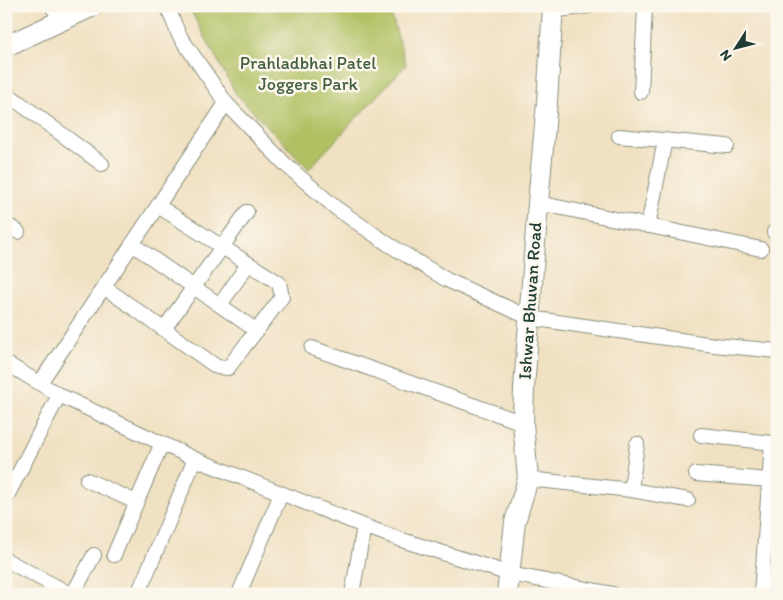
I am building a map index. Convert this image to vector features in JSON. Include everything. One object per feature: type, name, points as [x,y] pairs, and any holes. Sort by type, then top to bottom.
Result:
[{"type":"street","points":[[6,46],[57,13],[94,6]]},
{"type":"street","points":[[167,6],[179,35],[226,103],[286,165],[336,208],[388,244],[447,280],[530,318],[714,345],[777,351]]},
{"type":"street","points":[[553,8],[588,6]]},
{"type":"street","points":[[641,7],[641,92]]},
{"type":"street","name":"Ishwar Bhuvan Road","points":[[507,594],[515,522],[528,479],[523,424],[553,8]]},
{"type":"street","points":[[6,93],[102,164]]},
{"type":"street","points":[[40,383],[226,103]]},
{"type":"street","points":[[619,136],[727,146]]},
{"type":"street","points":[[648,226],[664,140]]},
{"type":"street","points":[[538,202],[761,249]]},
{"type":"street","points":[[104,287],[217,367],[228,368],[282,297],[279,283],[158,206]]},
{"type":"street","points":[[164,329],[247,212]]},
{"type":"street","points":[[6,224],[18,232]]},
{"type":"street","points":[[132,244],[256,331]]},
{"type":"street","points":[[220,305],[248,264]]},
{"type":"street","points":[[312,348],[523,424]]},
{"type":"street","points":[[6,363],[59,395],[196,459],[364,526],[510,574],[613,594]]},
{"type":"street","points":[[6,498],[59,395]]},
{"type":"street","points":[[701,436],[772,443],[761,594]]},
{"type":"street","points":[[114,554],[162,443]]},
{"type":"street","points":[[631,490],[637,444]]},
{"type":"street","points":[[138,594],[196,459]]},
{"type":"street","points":[[696,474],[770,480]]},
{"type":"street","points":[[528,479],[631,490],[688,500]]},
{"type":"street","points":[[87,480],[136,502]]},
{"type":"street","points":[[239,594],[281,494]]},
{"type":"street","points":[[352,594],[364,526]]},
{"type":"street","points":[[6,560],[72,594],[94,555]]},
{"type":"green space","name":"Prahladbhai Patel Joggers Park","points":[[188,6],[389,6],[406,65],[309,169],[236,94]]}]
